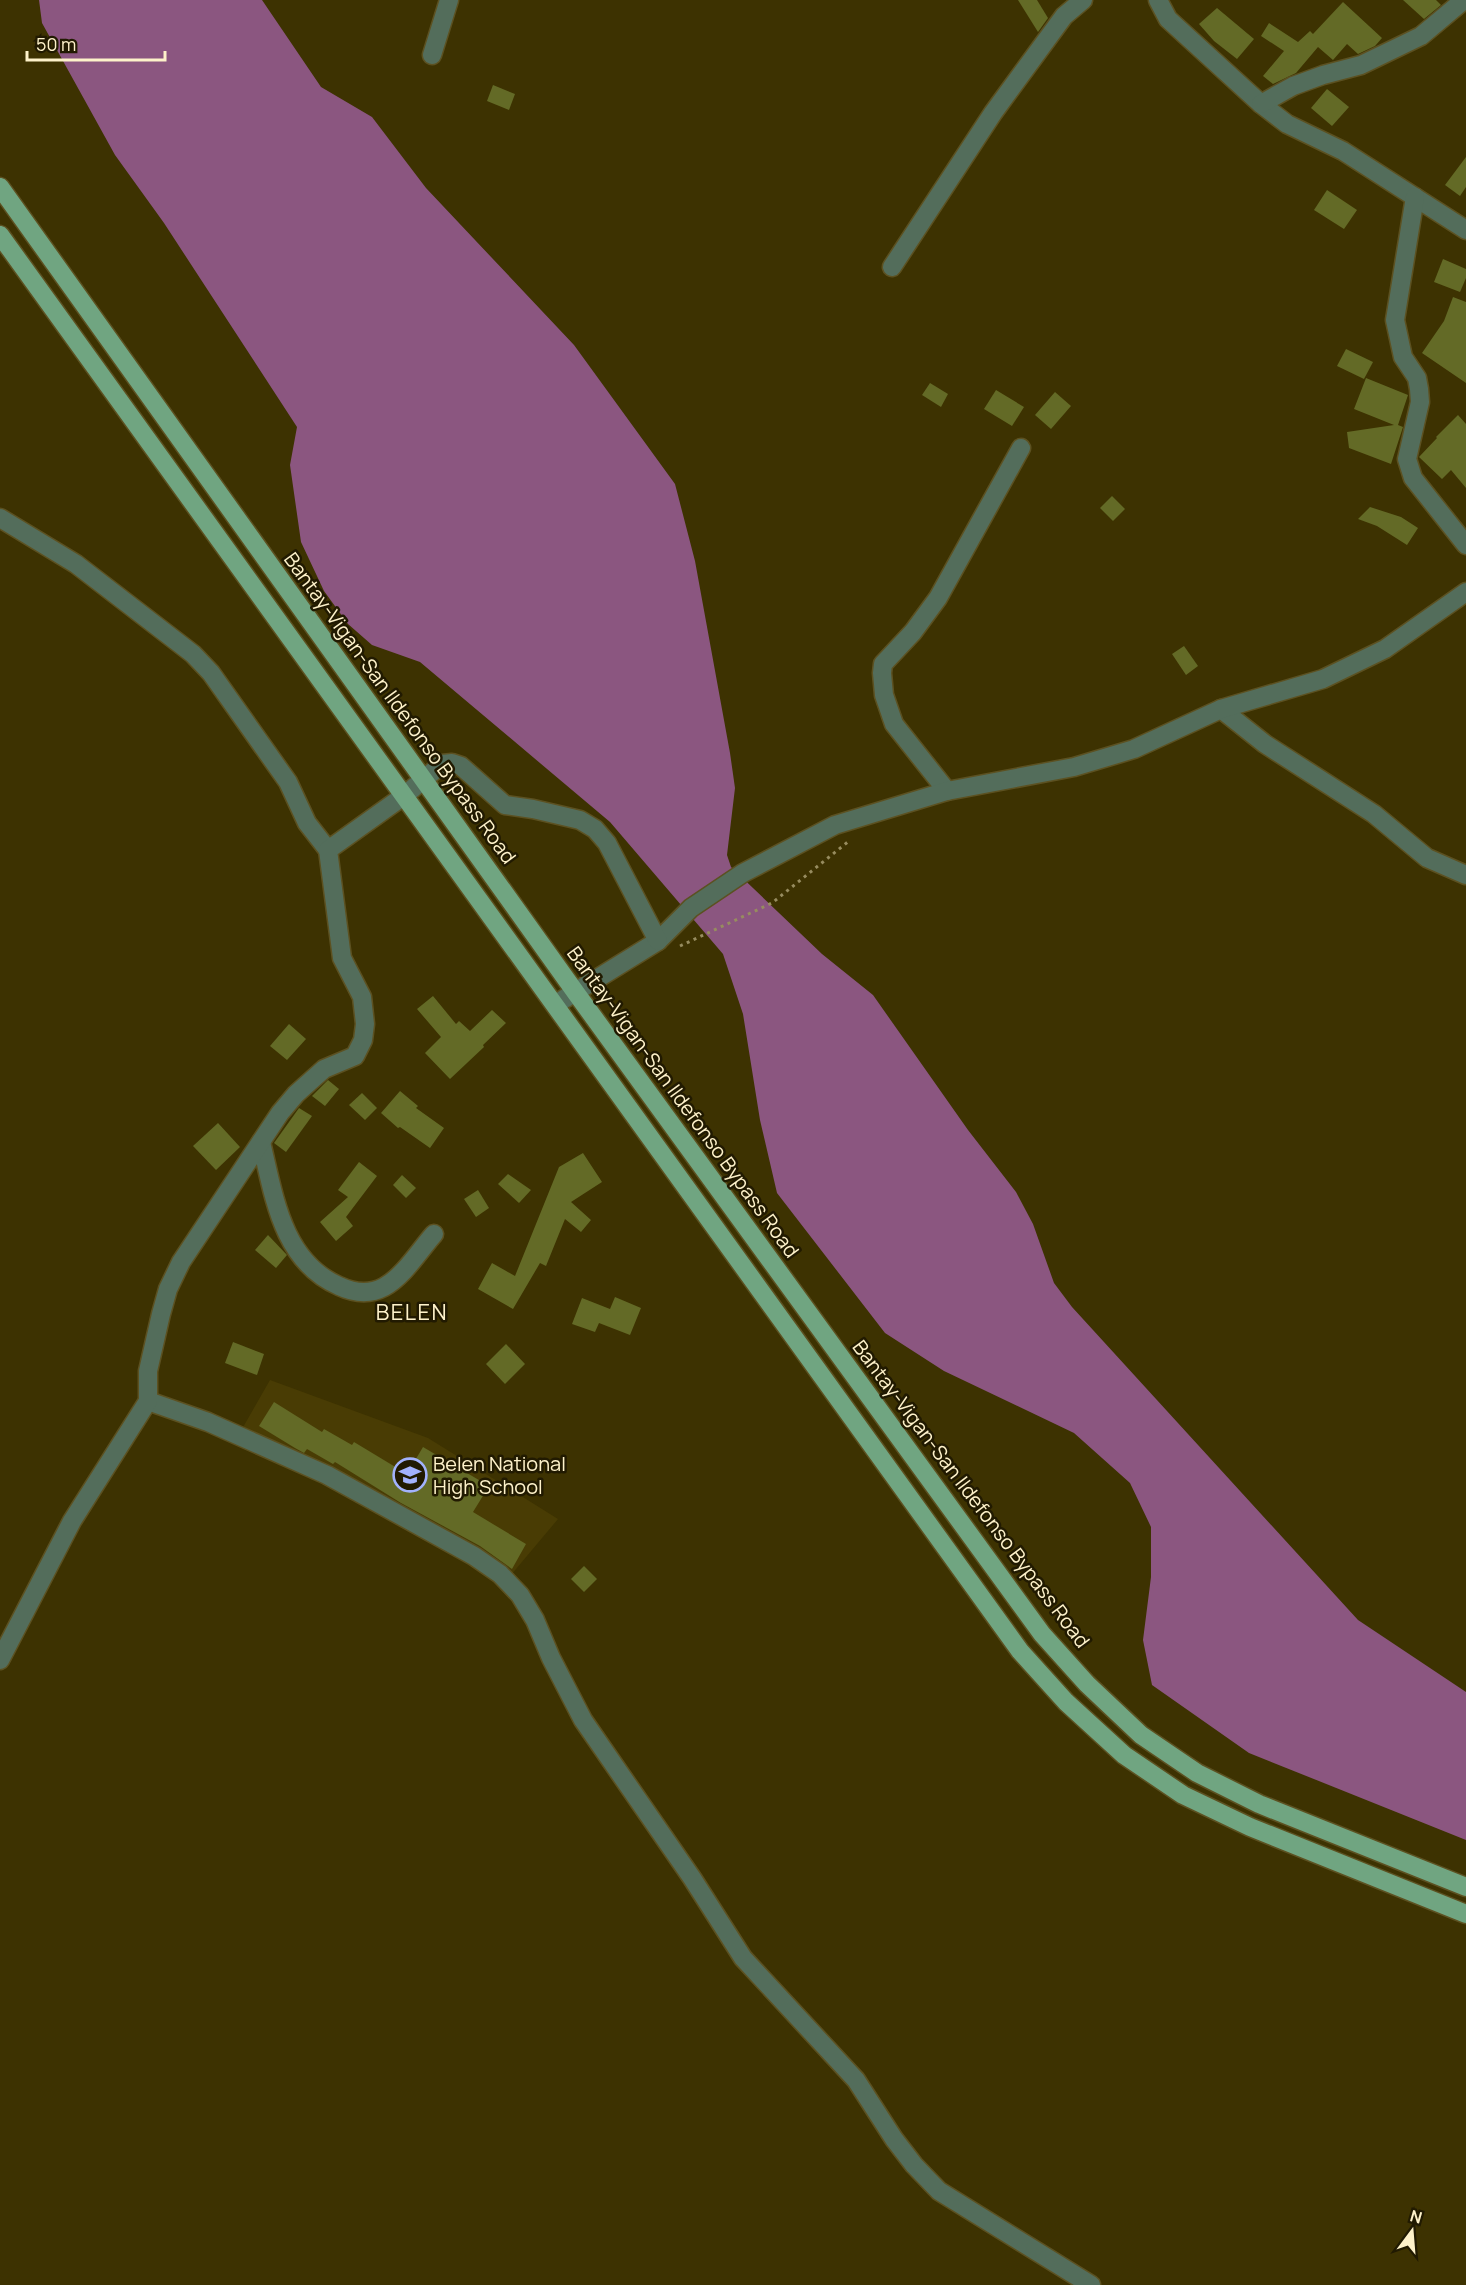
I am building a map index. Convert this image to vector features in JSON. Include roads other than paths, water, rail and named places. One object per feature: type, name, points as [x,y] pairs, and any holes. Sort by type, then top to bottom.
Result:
[{"type":"main road","name":"Bantay-Vigan-San Ildefonso Bypass Road","points":[[0,187],[576,993],[1042,1634],[1087,1684],[1141,1735],[1197,1773],[1259,1804],[1466,1887]]},
{"type":"main road","points":[[0,235],[1020,1651],[1066,1702],[1124,1755],[1183,1796],[1250,1827],[1466,1914]]},
{"type":"street","points":[[432,55],[449,0]]},
{"type":"street","points":[[892,267],[993,113],[1064,16],[1083,0]]},
{"type":"street","points":[[1158,0],[1168,19],[1287,124],[1343,151],[1466,230]]},
{"type":"street","points":[[1262,104],[1293,86],[1361,65],[1421,36],[1464,0]]},
{"type":"street","points":[[1415,197],[1395,320],[1403,357],[1417,378],[1419,389],[1420,402],[1407,459],[1413,478],[1466,545]]},
{"type":"street","points":[[947,791],[894,724],[884,694],[883,664],[913,632],[938,598],[1021,448]]},
{"type":"street","points":[[0,518],[76,564],[193,654],[212,673],[288,782],[307,823],[328,850],[342,958],[362,997],[365,1024],[363,1040],[355,1056],[324,1069],[296,1094],[280,1113],[181,1262],[168,1289],[148,1371],[148,1401],[72,1521],[0,1660]]},
{"type":"street","points":[[556,1004],[658,941],[691,908],[743,873],[835,825],[947,791],[1074,767],[1134,749],[1221,709],[1323,679],[1385,649],[1466,592]]},
{"type":"street","points":[[1221,709],[1265,744],[1374,814],[1427,858],[1466,875]]},
{"type":"street","points":[[328,850],[405,795],[442,764],[452,763],[461,766],[505,804],[580,820],[595,829],[607,843],[658,941]]},
{"type":"street","points":[[261,1142],[276,1206],[291,1242],[303,1260],[323,1278],[342,1288],[360,1293],[374,1292],[396,1279],[434,1234]]},
{"type":"street","points":[[148,1401],[208,1422],[327,1474],[474,1556],[500,1574],[520,1595],[535,1620],[551,1658],[583,1720],[692,1878],[743,1958],[856,2080],[894,2139],[914,2164],[939,2191],[1091,2285]]},
{"type":"place","name":"Belen National High School","points":[[410,1475]]},
{"type":"district","name":"BELEN","points":[[412,1312]]}]
